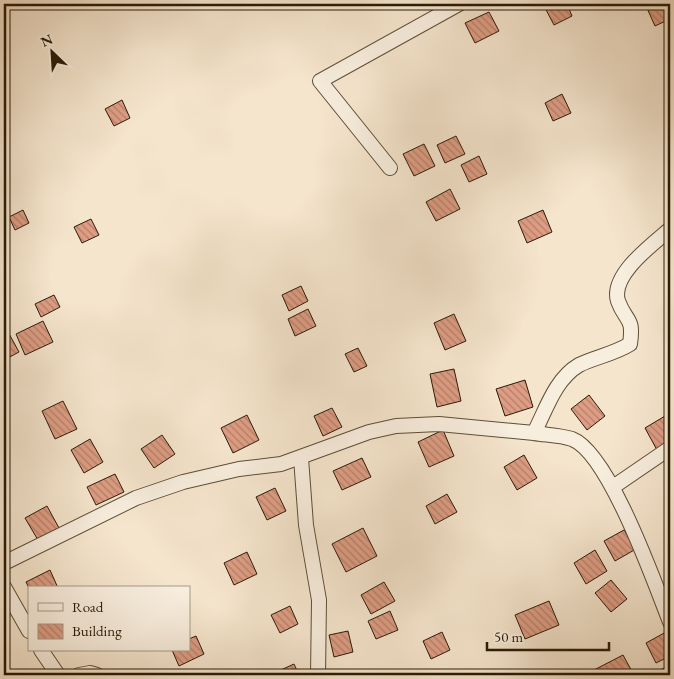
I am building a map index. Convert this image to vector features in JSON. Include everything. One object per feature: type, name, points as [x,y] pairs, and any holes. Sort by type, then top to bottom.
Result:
[{"type":"street","points":[[390,168],[320,81],[459,4]]},
{"type":"street","points":[[534,433],[563,377],[580,365],[619,351],[630,344],[632,326],[618,301],[617,287],[624,273],[670,229]]},
{"type":"street","points":[[4,563],[136,498],[183,482],[239,470],[281,464],[369,432],[396,426],[439,424],[534,433],[572,440],[586,450],[613,487],[670,622]]},
{"type":"street","points":[[613,487],[670,448]]},
{"type":"street","points":[[301,458],[306,525],[319,600],[318,675]]},
{"type":"street","points":[[4,587],[28,629]]},
{"type":"street","points":[[42,652],[58,675]]},
{"type":"street","points":[[79,675],[90,673],[97,675]]},
{"type":"building","points":[[543,4],[567,4],[572,16],[554,25]]},
{"type":"building","points":[[650,4],[670,4],[670,19],[655,26],[646,6]]},
{"type":"building","points":[[489,12],[499,31],[475,43],[465,23]]},
{"type":"building","points":[[562,94],[571,113],[553,121],[545,103]]},
{"type":"building","points":[[122,100],[130,118],[114,126],[105,109]]},
{"type":"building","points":[[456,136],[465,154],[445,163],[437,145]]},
{"type":"building","points":[[424,144],[435,166],[414,176],[403,154]]},
{"type":"building","points":[[479,156],[487,174],[469,182],[461,165]]},
{"type":"building","points":[[450,189],[460,209],[436,221],[426,202]]},
{"type":"building","points":[[23,210],[29,223],[15,230],[9,217]]},
{"type":"building","points":[[543,210],[552,232],[527,243],[518,221]]},
{"type":"building","points":[[91,219],[99,235],[82,243],[74,227]]},
{"type":"building","points":[[301,286],[308,301],[289,311],[282,295]]},
{"type":"building","points":[[54,295],[60,307],[41,317],[35,304]]},
{"type":"building","points":[[308,309],[316,326],[295,336],[288,319]]},
{"type":"building","points":[[454,314],[466,341],[445,350],[434,323]]},
{"type":"building","points":[[43,321],[53,342],[25,355],[16,334]]},
{"type":"building","points":[[7,330],[19,352],[4,360],[4,332]]},
{"type":"building","points":[[358,348],[367,366],[354,372],[345,354]]},
{"type":"building","points":[[454,369],[461,401],[437,407],[430,374]]},
{"type":"building","points":[[525,380],[533,407],[505,416],[496,389]]},
{"type":"building","points":[[589,395],[605,416],[587,430],[571,409]]},
{"type":"building","points":[[63,401],[77,429],[55,439],[42,411]]},
{"type":"building","points":[[332,408],[342,427],[323,436],[314,416]]},
{"type":"building","points":[[670,413],[670,442],[657,450],[645,428]]},
{"type":"building","points":[[247,415],[259,440],[233,453],[221,428]]},
{"type":"building","points":[[443,430],[454,456],[429,467],[418,442]]},
{"type":"building","points":[[162,435],[175,454],[154,468],[141,449]]},
{"type":"building","points":[[90,439],[103,462],[84,473],[71,450]]},
{"type":"building","points":[[524,455],[537,478],[517,490],[504,467]]},
{"type":"building","points":[[362,458],[371,477],[342,490],[333,471]]},
{"type":"building","points":[[115,474],[124,492],[96,505],[87,487]]},
{"type":"building","points":[[275,488],[286,511],[267,520],[256,497]]},
{"type":"building","points":[[447,494],[457,512],[435,524],[426,506]]},
{"type":"building","points":[[47,506],[59,528],[38,540],[25,518]]},
{"type":"building","points":[[363,528],[377,556],[346,572],[332,544]]},
{"type":"building","points":[[624,530],[636,549],[615,561],[604,541]]},
{"type":"building","points":[[595,550],[607,571],[586,584],[574,563]]},
{"type":"building","points":[[247,552],[257,574],[234,585],[224,563]]},
{"type":"building","points":[[50,570],[57,586],[28,586],[26,582]]},
{"type":"building","points":[[611,580],[627,599],[611,612],[595,593]]},
{"type":"building","points":[[384,582],[395,601],[371,614],[361,595]]},
{"type":"building","points":[[549,601],[559,625],[525,639],[515,615]]},
{"type":"building","points":[[290,606],[298,624],[280,633],[271,615]]},
{"type":"building","points":[[390,611],[398,630],[376,639],[368,621]]},
{"type":"building","points":[[348,631],[353,652],[334,657],[329,635]]},
{"type":"building","points":[[442,632],[450,650],[431,659],[423,641]]},
{"type":"building","points":[[666,632],[670,641],[670,656],[656,663],[646,643]]},
{"type":"building","points":[[196,636],[204,654],[179,666],[173,652],[190,652],[190,639]]},
{"type":"building","points":[[623,655],[634,675],[597,675],[594,670]]},
{"type":"building","points":[[294,664],[299,675],[272,674]]},
{"type":"building","points":[[670,666],[670,675],[659,675],[657,671]]}]
